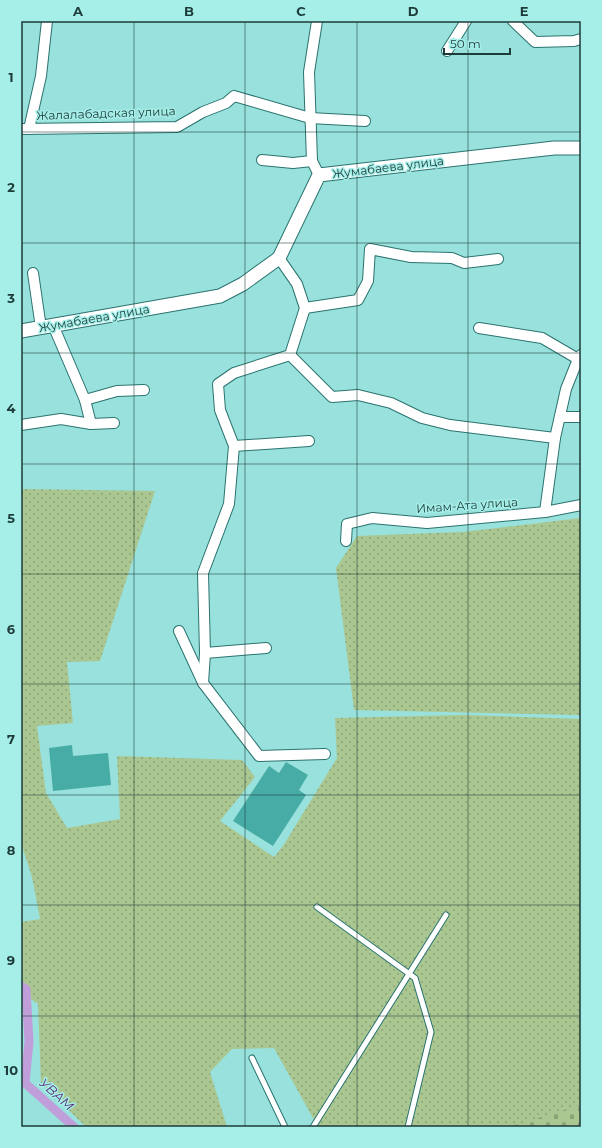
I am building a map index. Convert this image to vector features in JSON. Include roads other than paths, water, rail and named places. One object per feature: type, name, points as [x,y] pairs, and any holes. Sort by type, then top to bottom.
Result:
[{"type":"street","name":"Жалалабадская улица","points":[[47,21],[41,76],[25,129],[177,126],[203,112],[226,103],[234,96],[310,118],[365,121]]},
{"type":"street","points":[[317,21],[309,72],[312,161],[319,175]]},
{"type":"street","points":[[447,51],[466,21]]},
{"type":"street","points":[[513,21],[535,42],[574,41],[581,39]]},
{"type":"street","name":"Жумабаева улица","points":[[21,331],[220,296],[243,284],[279,258],[319,175],[554,148],[581,148]]},
{"type":"street","points":[[262,160],[292,163],[312,161]]},
{"type":"street","points":[[304,308],[358,300],[368,281],[370,249],[411,256],[452,258],[464,263],[498,259]]},
{"type":"street","points":[[279,258],[297,284],[304,308],[290,355]]},
{"type":"street","points":[[33,273],[47,326],[85,400],[91,424]]},
{"type":"street","points":[[479,328],[542,338],[579,357],[566,389],[555,438],[545,512]]},
{"type":"street","points":[[290,355],[332,397],[358,395],[391,403],[422,418],[450,425],[555,438]]},
{"type":"street","points":[[203,683],[205,653],[203,573],[229,504],[234,446],[220,410],[218,384],[234,373],[290,355]]},
{"type":"street","points":[[85,400],[117,391],[144,390]]},
{"type":"street","points":[[560,417],[581,417]]},
{"type":"street","points":[[21,425],[61,419],[91,424],[114,423]]},
{"type":"street","points":[[234,446],[309,441]]},
{"type":"street","name":"Имам-Ата улица","points":[[346,541],[347,524],[372,518],[427,523],[545,512],[581,505]]},
{"type":"street","points":[[179,631],[203,683],[259,756],[325,754]]},
{"type":"street","points":[[205,653],[266,648]]},
{"type":"lane","points":[[317,907],[415,978],[431,1032],[408,1127]]},
{"type":"lane","points":[[313,1127],[446,915]]},
{"type":"lane","points":[[252,1058],[285,1127]]},
{"type":"waterway","name":"УВАМ","points":[[21,986],[26,989],[29,1042],[25,1083],[74,1127]]}]
